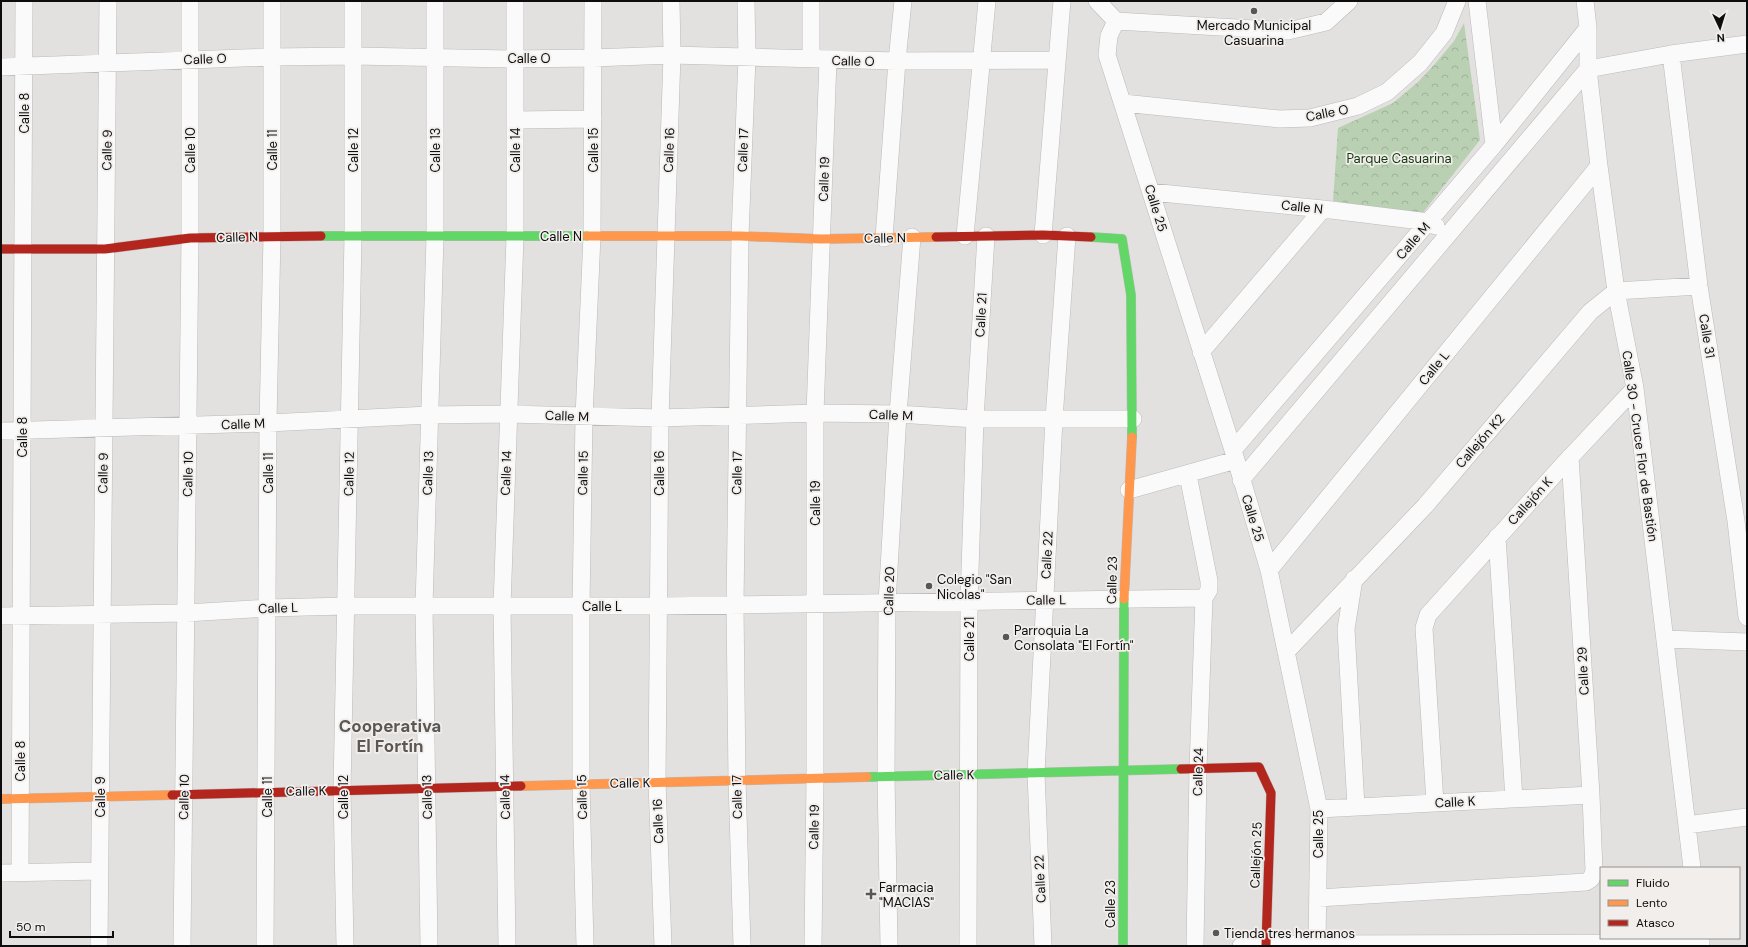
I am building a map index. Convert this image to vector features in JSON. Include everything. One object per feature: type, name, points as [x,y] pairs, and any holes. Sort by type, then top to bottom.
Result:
[{"type":"street","name":"Calle 8","points":[[20,873],[24,1]]},
{"type":"street","name":"Calle 9","points":[[99,946],[108,1]]},
{"type":"street","name":"Calle 10","points":[[182,946],[190,238],[190,1]]},
{"type":"street","name":"Calle 11","points":[[265,946],[268,424],[272,236],[272,1]]},
{"type":"street","name":"Calle 12","points":[[345,946],[342,790],[353,236],[353,1]]},
{"type":"street","name":"Calle 13","points":[[429,946],[424,606],[429,415],[436,237],[434,58],[435,1]]},
{"type":"street","name":"Calle 14","points":[[507,946],[502,606],[515,236],[515,1]]},
{"type":"street","name":"Calle 15","points":[[585,946],[581,784],[581,606],[584,417],[592,236],[593,1]]},
{"type":"street","name":"Calle 16","points":[[662,946],[657,782],[658,606],[662,326],[672,55],[672,1]]},
{"type":"street","name":"Calle 17","points":[[742,946],[737,780],[735,605],[740,236],[747,57],[746,1]]},
{"type":"street","points":[[811,1],[811,59]]},
{"type":"street","points":[[884,238],[903,1]]},
{"type":"street","points":[[965,236],[987,1]]},
{"type":"street","points":[[1043,235],[1062,1]]},
{"type":"street","points":[[1097,1],[1116,21],[1288,30],[1326,22],[1349,1]]},
{"type":"street","name":"Calle O","points":[[1123,103],[1279,118],[1310,118],[1358,106],[1387,92],[1420,63],[1444,33],[1457,1]]},
{"type":"street","points":[[1478,1],[1494,145]]},
{"type":"street","name":"Calle 30 - Cruce Flor de Bastión","points":[[1585,1],[1588,28],[1588,69],[1599,166],[1616,291],[1635,388],[1692,867]]},
{"type":"street","name":"Calle 25","points":[[1116,21],[1109,36],[1107,55],[1269,570],[1319,809],[1318,898],[1308,945]]},
{"type":"street","name":"Calle M","points":[[1234,455],[1494,145],[1588,28]]},
{"type":"street","points":[[1588,69],[1672,54],[1747,44]]},
{"type":"street","name":"Calle 31","points":[[1672,54],[1699,286],[1736,521],[1747,617]]},
{"type":"street","name":"Calle O","points":[[1,67],[108,62],[354,56],[515,59],[672,55],[897,61],[1058,60]]},
{"type":"street","name":"Calle 19","points":[[813,946],[815,778],[815,413],[828,60]]},
{"type":"street","name":"Calle M","points":[[1241,480],[1588,69]]},
{"type":"street","points":[[515,120],[593,119]]},
{"type":"street","name":"Calle L","points":[[1269,570],[1599,166]]},
{"type":"street","name":"Calle N","points":[[1151,192],[1324,209],[1429,222],[1448,234]]},
{"type":"street","points":[[1201,352],[1324,209]]},
{"type":"street","name":"Calle N","points":[[1,249],[105,249],[190,238],[272,236],[740,236],[884,238],[1043,235],[1122,239]]},
{"type":"street","name":"Calle 21","points":[[968,946],[969,602],[975,419],[986,236]]},
{"type":"street","name":"Calle 22","points":[[1043,946],[1036,773],[1054,419],[1067,236]]},
{"type":"street","name":"Calle 20","points":[[890,946],[886,776],[887,603],[898,414],[912,237]]},
{"type":"street","name":"Calle 23","points":[[1122,239],[1131,295],[1133,419],[1124,599],[1123,946]]},
{"type":"street","points":[[1616,291],[1699,286]]},
{"type":"street","name":"Callejón K2","points":[[1286,652],[1425,506],[1590,312],[1616,291]]},
{"type":"street","name":"Callejón K","points":[[1435,803],[1424,628],[1428,615],[1570,457],[1635,388]]},
{"type":"street","name":"Calle M","points":[[1,432],[268,424],[350,418],[429,415],[508,414],[660,418],[737,417],[815,413],[898,414],[975,419],[1133,419]]},
{"type":"street","points":[[1129,490],[1188,475],[1234,455]]},
{"type":"street","name":"Calle 29","points":[[1318,898],[1586,882],[1591,879],[1594,871],[1591,795],[1570,457]]},
{"type":"street","points":[[1188,475],[1209,582],[1209,590],[1204,598]]},
{"type":"street","points":[[1497,538],[1514,799]]},
{"type":"street","points":[[1354,579],[1346,629],[1356,807]]},
{"type":"street","name":"Calle L","points":[[1,616],[186,613],[268,608],[346,606],[658,606],[1204,598]]},
{"type":"street","name":"Calle 24","points":[[1196,946],[1198,769],[1204,598]]},
{"type":"street","points":[[1665,640],[1747,642]]},
{"type":"street","name":"Calle K","points":[[1,799],[1259,767]]},
{"type":"street","name":"Callejón 25","points":[[1259,767],[1271,793],[1266,945]]},
{"type":"street","name":"Calle K","points":[[1319,809],[1591,795]]},
{"type":"street","points":[[1687,825],[1747,817]]},
{"type":"street","points":[[1,873],[100,871]]},
{"type":"street","points":[[1241,946],[1606,945],[1701,942]]},
{"type":"green space","name":"Parque Casuarina","points":[[1464,23],[1480,140],[1422,214],[1333,201],[1338,128],[1393,103],[1418,82],[1434,65],[1454,41]]},
{"type":"traffic: fast","points":[[321,236],[587,236]]},
{"type":"traffic: fast","points":[[1091,237],[1122,239],[1131,295],[1132,437]]},
{"type":"traffic: fast","points":[[1123,946],[1124,599]]},
{"type":"traffic: fast","points":[[867,777],[1181,769]]},
{"type":"traffic: slow","points":[[587,236],[740,236],[821,239],[936,237]]},
{"type":"traffic: slow","points":[[1124,599],[1132,437]]},
{"type":"traffic: slow","points":[[521,786],[867,777]]},
{"type":"traffic: slow","points":[[1,799],[172,795]]},
{"type":"traffic: jam","points":[[936,237],[1043,235],[1091,237]]},
{"type":"traffic: jam","points":[[1,249],[105,249],[190,238],[321,236]]},
{"type":"traffic: jam","points":[[1181,769],[1259,767],[1271,793],[1266,945]]},
{"type":"traffic: jam","points":[[172,795],[521,786]]},
{"type":"place","name":"Mercado Municipal Casuarina","points":[[1254,11]]},
{"type":"place","name":"Colegio \"San Nicolas\"","points":[[929,586]]},
{"type":"place","name":"Parroquia La Consolata \"El Fortín\"","points":[[1006,637]]},
{"type":"place","name":"Farmacia \"MACIAS\"","points":[[871,894]]},
{"type":"place","name":"Tienda tres hermanos","points":[[1216,933]]},
{"type":"district","name":"Cooperativa El Fortín","points":[[390,736]]}]
